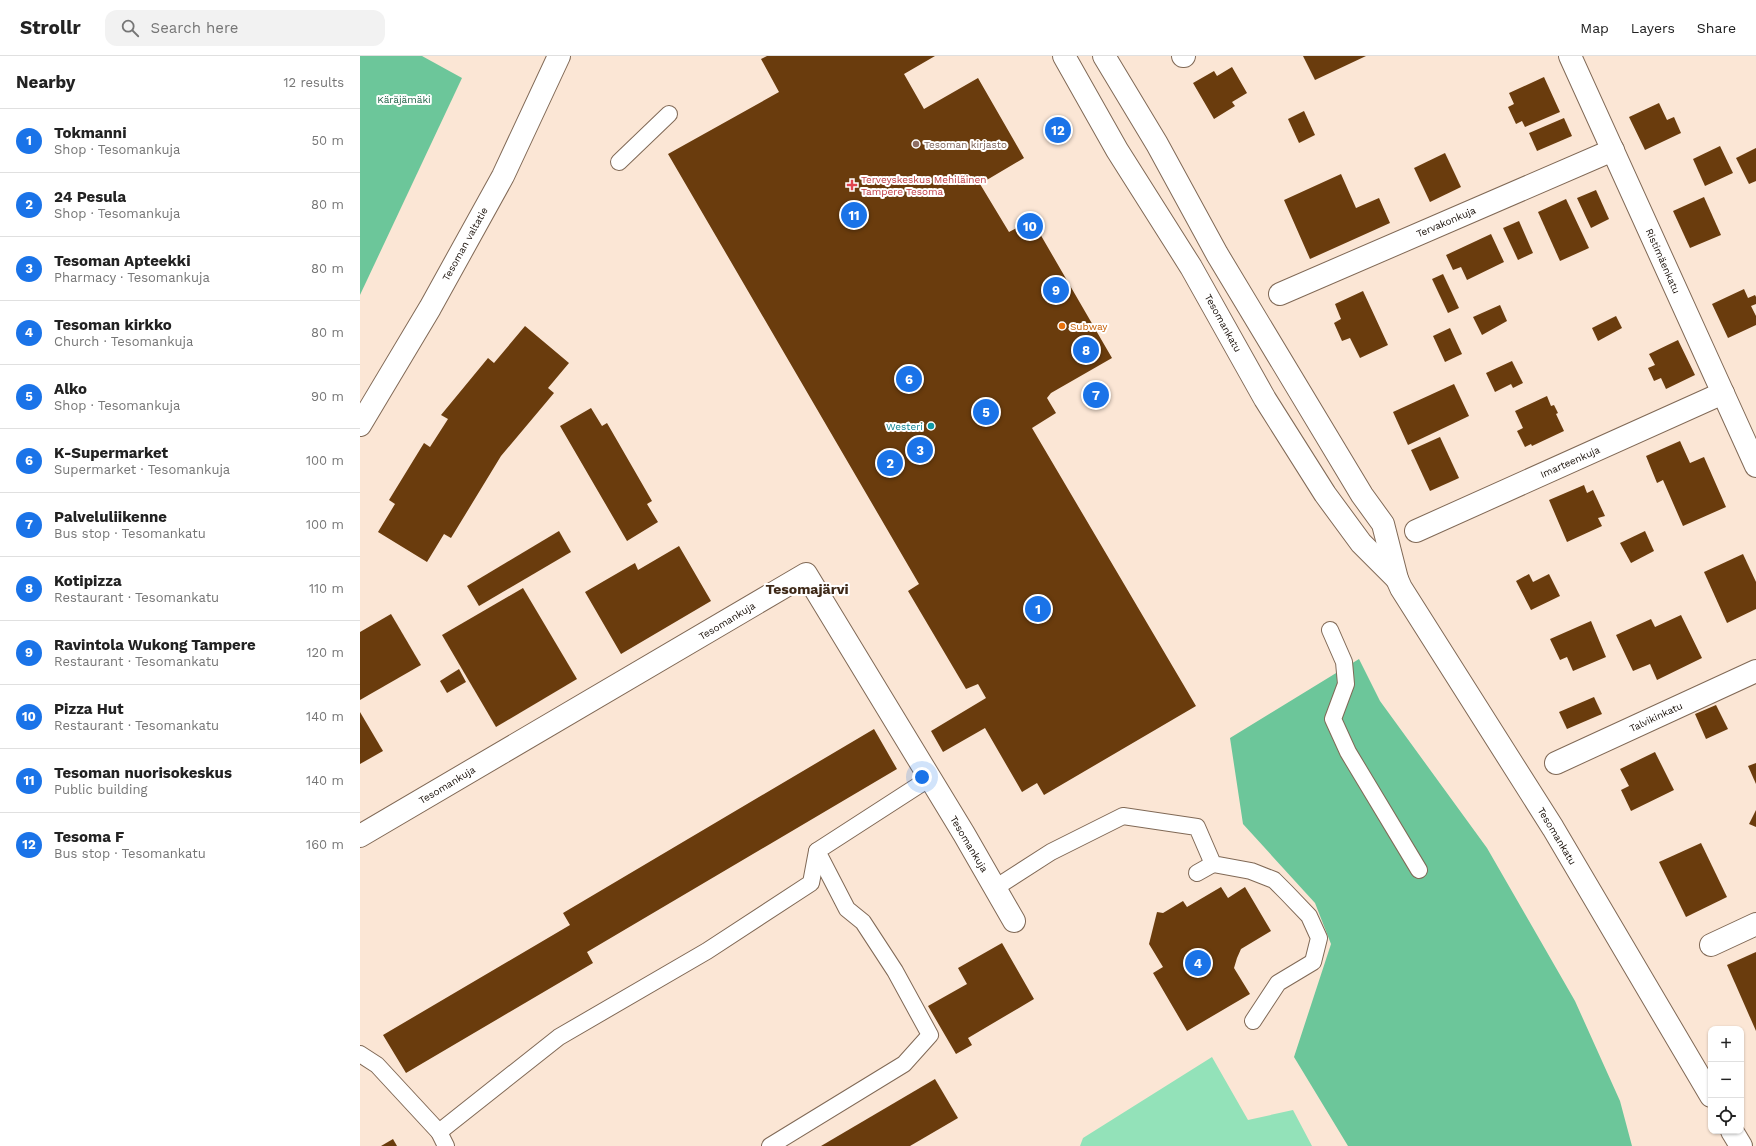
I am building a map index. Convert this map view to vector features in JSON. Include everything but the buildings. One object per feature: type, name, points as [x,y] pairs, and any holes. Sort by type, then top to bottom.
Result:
[{"type":"street","name":"Tesoman valtatie","points":[[360,426],[430,308],[499,183],[560,56]]},
{"type":"street","name":"Tesomankatu","points":[[1064,56],[1117,150],[1191,267],[1265,398],[1325,494],[1361,544],[1397,579],[1432,638],[1554,828],[1708,1091]]},
{"type":"street","name":"Tesomankatu","points":[[1104,56],[1156,144],[1240,294],[1362,495],[1383,524],[1397,579]]},
{"type":"street","name":"Ristimäenkatu","points":[[1570,56],[1756,466]]},
{"type":"street","name":"Tervakonkuja","points":[[1280,294],[1613,150]]},
{"type":"street","name":"Imarteenkuja","points":[[1416,531],[1723,393]]},
{"type":"street","name":"Tesomankuja","points":[[360,836],[806,574],[930,778],[1014,921]]},
{"type":"street","name":"Talvikinkatu","points":[[1556,763],[1756,671]]},
{"type":"street","points":[[1711,945],[1756,924]]},
{"type":"street","points":[[1734,1134],[1740,1146]]},
{"type":"lane","points":[[619,162],[669,114]]},
{"type":"lane","points":[[1330,630],[1344,662],[1346,684],[1333,719],[1348,752],[1419,870]]},
{"type":"lane","points":[[360,1054],[377,1065],[442,1139],[560,1037],[707,951],[811,883],[817,852],[930,778]]},
{"type":"lane","points":[[995,888],[1051,852],[1124,816],[1197,827],[1213,864]]},
{"type":"lane","points":[[770,1146],[904,1064],[930,1035],[894,971],[863,922],[848,909],[817,852]]},
{"type":"lane","points":[[1197,874],[1213,864],[1251,871],[1274,880],[1308,916],[1319,938],[1313,962],[1278,984],[1253,1021]]},
{"type":"green space","name":"Käräjämäki","points":[[360,56],[422,56],[462,78],[360,295]]},
{"type":"green space","points":[[1359,659],[1380,701],[1487,848],[1575,1001],[1620,1101],[1632,1146],[1348,1146],[1294,1057],[1331,944],[1315,903],[1243,824],[1230,738]]},
{"type":"green space","points":[[1212,1057],[1248,1120],[1293,1110],[1312,1146],[1080,1146],[1083,1138]]},
{"type":"place","name":"Tesoma F","points":[[1058,130]]},
{"type":"place","name":"Tesoman kirjasto","points":[[916,144]]},
{"type":"place","name":"Terveyskeskus Mehiläinen Tampere Tesoma","points":[[852,185]]},
{"type":"place","name":"Tesoman nuorisokeskus","points":[[854,215]]},
{"type":"place","name":"Pizza Hut","points":[[1030,226]]},
{"type":"place","name":"Ravintola Wukong Tampere","points":[[1056,290]]},
{"type":"place","name":"Subway","points":[[1062,326]]},
{"type":"place","name":"Kotipizza","points":[[1086,350]]},
{"type":"place","name":"K-Supermarket","points":[[909,379]]},
{"type":"place","name":"Palveluliikenne","points":[[1096,395]]},
{"type":"place","name":"Alko","points":[[986,412]]},
{"type":"place","name":"Westeri","points":[[931,426]]},
{"type":"place","name":"Tesoman Apteekki","points":[[920,450]]},
{"type":"place","name":"24 Pesula","points":[[890,463]]},
{"type":"place","name":"Tokmanni","points":[[1038,609]]},
{"type":"place","name":"Tesoman kirkko","points":[[1198,963]]},
{"type":"district","name":"Tesomajärvi","points":[[807,589]]}]
